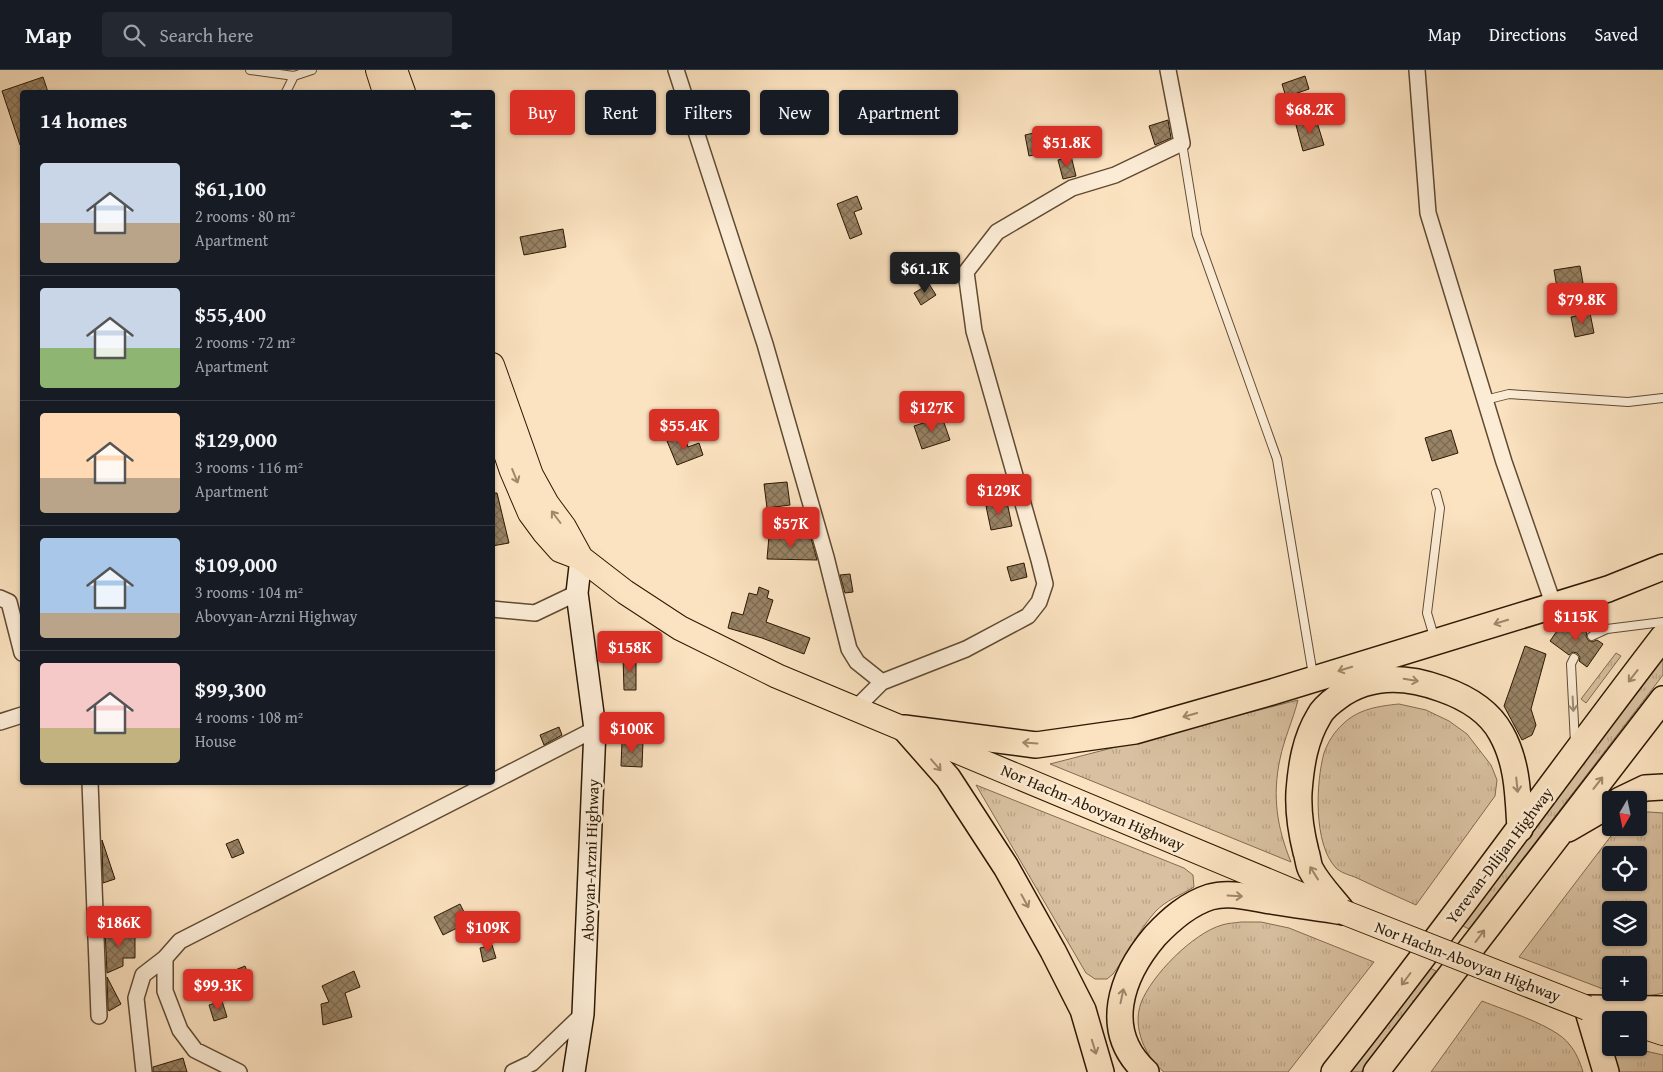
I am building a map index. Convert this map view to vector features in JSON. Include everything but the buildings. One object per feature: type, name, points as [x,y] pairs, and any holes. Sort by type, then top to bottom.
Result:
[{"type":"highway","points":[[904,728],[1036,744],[1135,731],[1554,606],[1608,589],[1663,567]]},
{"type":"highway","name":"Yerevan-Dilijan Highway","points":[[1334,1072],[1520,829],[1575,751],[1663,637]]},
{"type":"highway","points":[[1343,912],[1310,869],[1301,830],[1299,803],[1300,773],[1308,738],[1320,714],[1344,692],[1359,684],[1378,679],[1403,679],[1429,684],[1454,693],[1479,708],[1501,732],[1513,761],[1517,785],[1520,829]]},
{"type":"highway","name":"Yerevan-Dilijan Highway","points":[[1376,1072],[1663,699]]},
{"type":"highway","points":[[904,728],[948,778],[1006,868],[1053,951],[1083,1010],[1101,1072]]},
{"type":"highway","points":[[1639,791],[1645,788],[1663,787]]},
{"type":"highway","points":[[1557,835],[1602,809]]},
{"type":"highway","points":[[1146,1072],[1138,1065],[1127,1049],[1121,1029],[1122,993],[1139,957],[1169,921],[1190,905],[1212,896],[1234,895],[1343,912]]},
{"type":"highway","points":[[1606,1072],[1587,1008],[1663,1008]]},
{"type":"highway","points":[[1398,1072],[1407,1030]]},
{"type":"highway","points":[[1322,1072],[1349,1053]]},
{"type":"main road","points":[[378,70],[384,90]]},
{"type":"main road","points":[[395,70],[402,90]]},
{"type":"main road","points":[[495,373],[531,475],[581,558]]},
{"type":"main road","points":[[495,422],[512,471],[530,513],[560,550],[581,558]]},
{"type":"main road","name":"Abovyan-Arzni Highway","points":[[574,1072],[583,1014],[595,729],[577,593],[581,558]]},
{"type":"main road","name":"Nor Hachn-Abovyan Highway","points":[[581,558],[625,592],[680,628],[777,676],[1343,912],[1602,1013]]},
{"type":"main road","points":[[1647,1028],[1663,1033]]},
{"type":"street","points":[[676,70],[765,344],[826,557],[850,649],[857,662],[882,682]]},
{"type":"street","points":[[856,708],[882,682],[966,649],[1028,616],[1039,602],[1044,584],[1039,560],[974,331],[966,272],[997,232],[1072,188],[1115,175],[1182,143],[1168,70]]},
{"type":"street","points":[[1417,70],[1428,213],[1504,462],[1554,606]]},
{"type":"street","points":[[495,609],[535,613],[577,593]]},
{"type":"street","points":[[0,598],[9,602],[20,645]]},
{"type":"street","points":[[0,722],[20,716]]},
{"type":"street","points":[[495,780],[595,729]]},
{"type":"street","points":[[90,785],[99,1016]]},
{"type":"street","points":[[144,1072],[136,998],[143,975],[165,958],[180,941],[486,785]]},
{"type":"street","points":[[165,958],[165,991],[180,1030],[195,1050],[239,1072]]},
{"type":"street","points":[[513,1072],[532,1063],[583,1014]]},
{"type":"lane","points":[[250,70],[294,76],[312,70]]},
{"type":"lane","points":[[287,90],[294,76]]},
{"type":"lane","points":[[1182,143],[1197,235],[1277,459],[1314,679]]},
{"type":"lane","points":[[1485,400],[1508,394],[1628,402],[1663,398]]},
{"type":"lane","points":[[1435,642],[1427,613],[1440,508],[1436,493]]},
{"type":"lane","points":[[1592,636],[1607,629],[1663,622]]},
{"type":"lane","points":[[1574,658],[1571,664],[1575,751]]},
{"type":"green space","points":[[1616,653],[1621,656],[1586,703],[1581,699]]},
{"type":"green space","points":[[1663,657],[1663,675],[1469,929],[1457,923]]},
{"type":"green space","points":[[1298,700],[1282,752],[1276,786],[1279,824],[1291,862],[1050,764]]},
{"type":"green space","points":[[1399,704],[1426,710],[1449,721],[1467,734],[1491,765],[1497,780],[1495,796],[1416,905],[1343,873],[1336,868],[1323,844],[1318,812],[1321,765],[1329,741],[1334,734],[1355,715],[1376,707]]},
{"type":"green space","points":[[976,785],[1184,868],[1193,875],[1194,887],[1169,901],[1155,912],[1143,927],[1113,974],[1107,979],[1095,979],[1086,973]]},
{"type":"green space","points":[[1648,812],[1663,813],[1663,993],[1647,995],[1647,956],[1602,956],[1602,989],[1519,957],[1602,848],[1602,891],[1647,891],[1647,846],[1603,846],[1611,836],[1648,836]]},
{"type":"green space","points":[[1241,922],[1261,922],[1289,928],[1374,962],[1288,1072],[1164,1072],[1157,1066],[1146,1050],[1139,1031],[1139,1012],[1146,992],[1163,969],[1186,946],[1222,925]]},
{"type":"green space","points":[[1424,965],[1436,971],[1361,1072],[1345,1072]]},
{"type":"green space","points":[[1482,1001],[1542,1025],[1562,1037],[1574,1050],[1583,1072],[1431,1072]]},
{"type":"green space","points":[[1647,1051],[1663,1055],[1663,1072],[1617,1072],[1611,1056],[1647,1056]]}]
